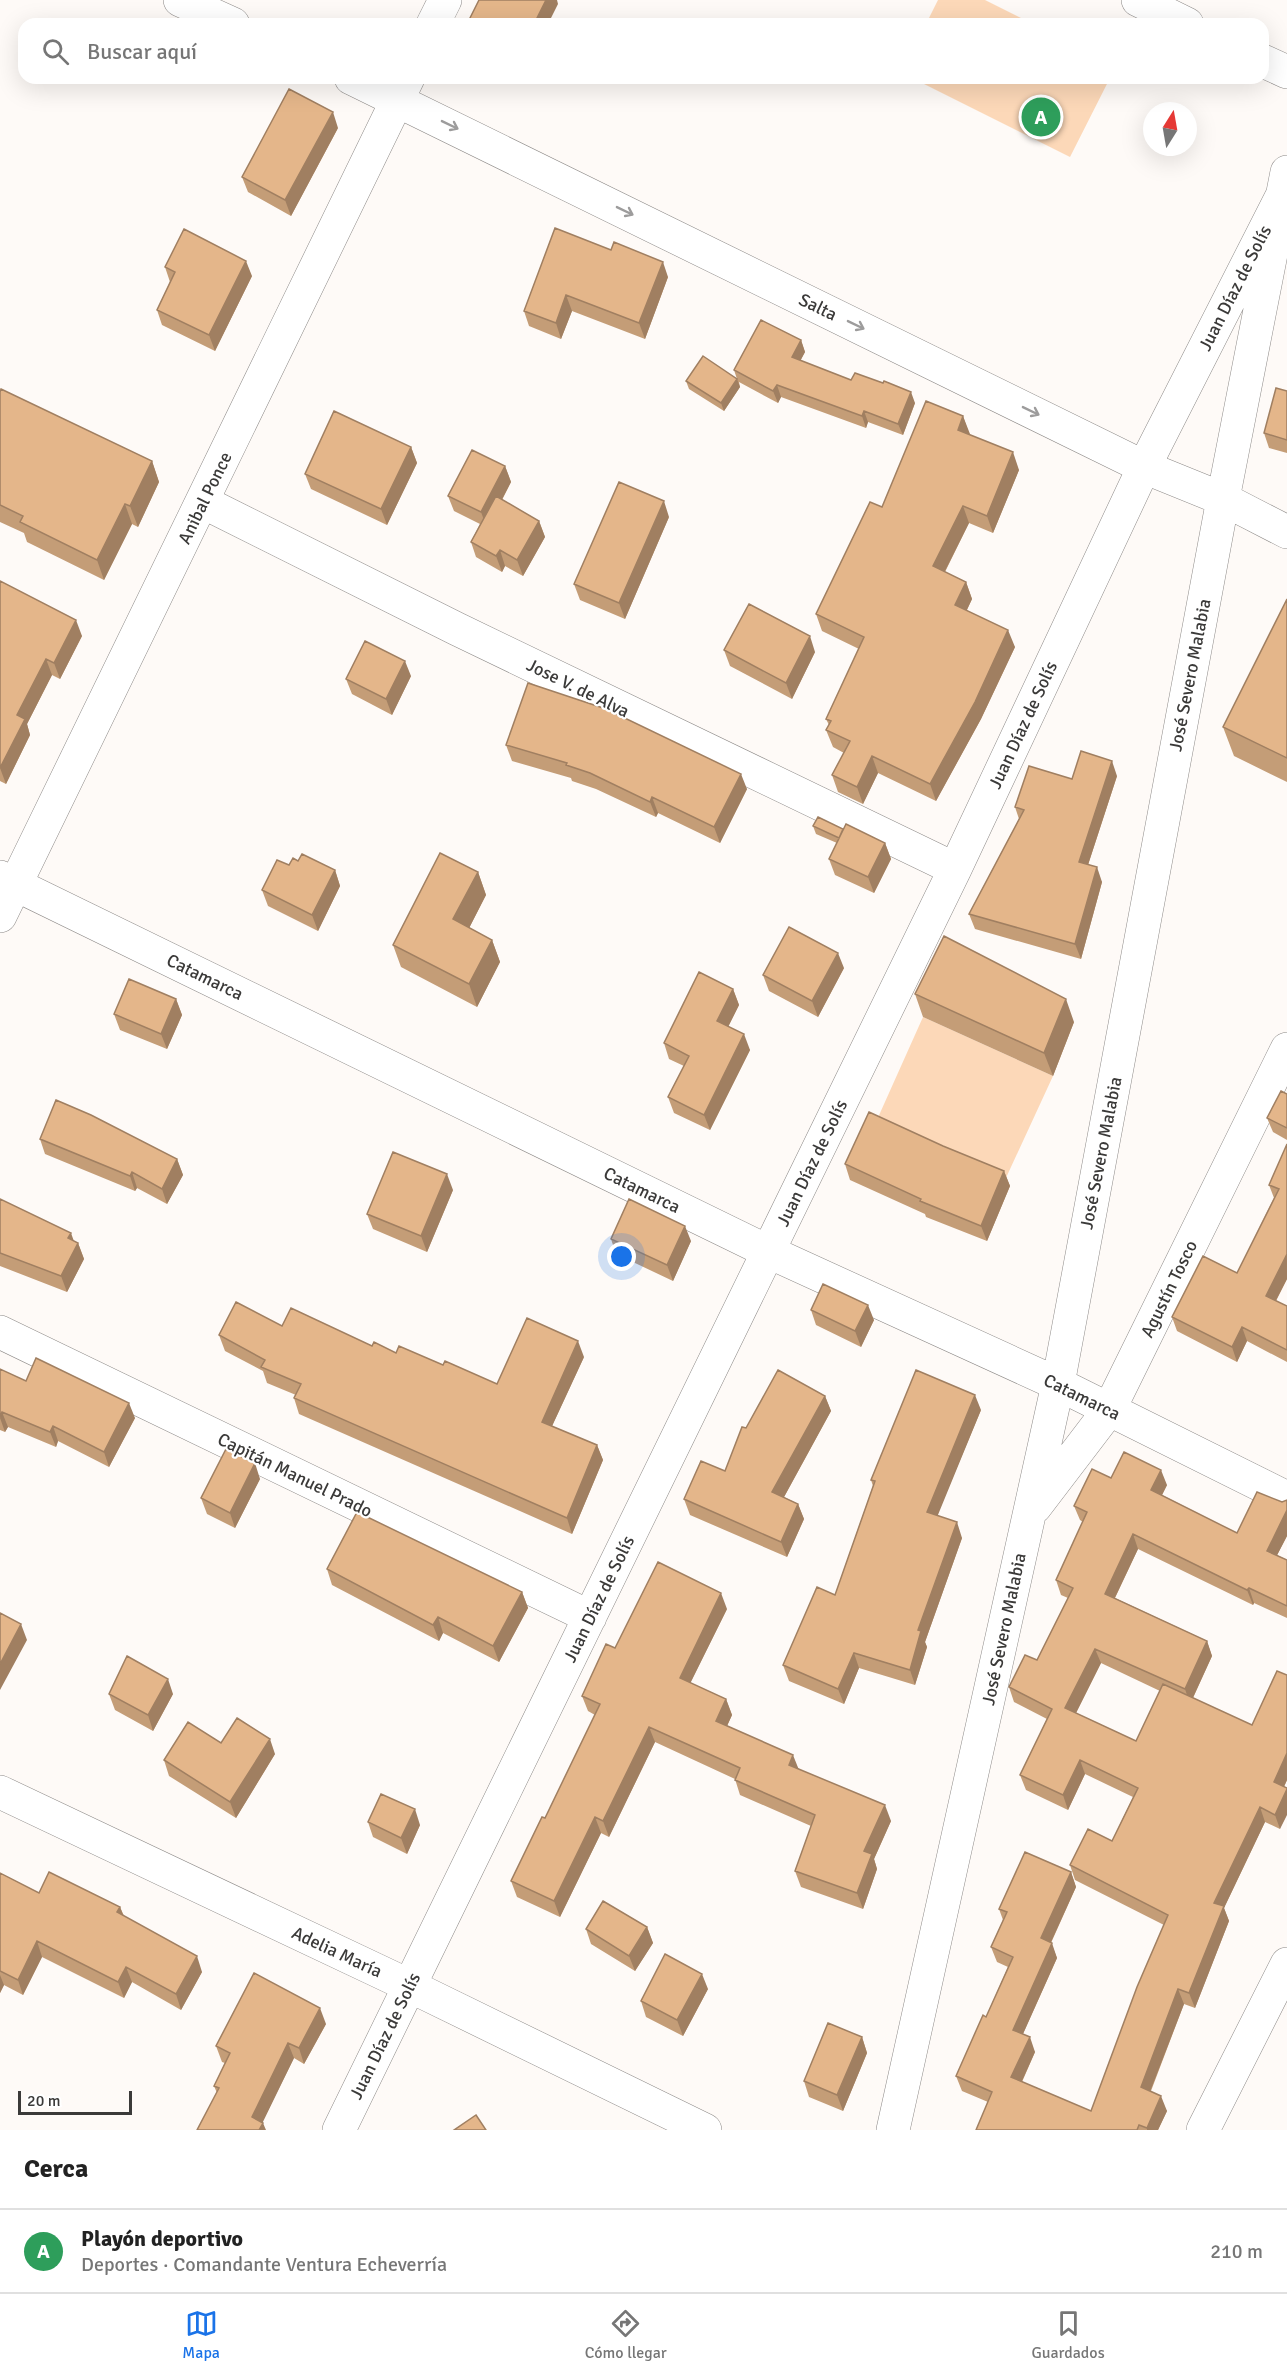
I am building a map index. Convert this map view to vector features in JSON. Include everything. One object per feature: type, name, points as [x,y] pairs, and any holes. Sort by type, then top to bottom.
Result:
[{"type":"street","points":[[180,0],[220,18]]},
{"type":"street","points":[[437,18],[445,0]]},
{"type":"street","points":[[1138,0],[1175,18]]},
{"type":"street","points":[[1269,64],[1287,72]]},
{"type":"street","name":"Salta","points":[[379,84],[402,89],[1144,467],[1223,499],[1287,532]]},
{"type":"street","name":"Anibal Ponce","points":[[0,916],[8,881],[203,502],[402,89]]},
{"type":"street","name":"Juan Díaz de Solís","points":[[339,2130],[769,1252],[955,869],[1144,467],[1285,183]]},
{"type":"street","name":"José Severo Malabia","points":[[893,2130],[1058,1384],[1223,499],[1285,183]]},
{"type":"street","name":"Jose V. de Alva","points":[[203,502],[458,629],[955,869]]},
{"type":"street","name":"Catamarca","points":[[8,881],[769,1252],[1058,1384],[1287,1498]]},
{"type":"street","name":"Agustín Tosco","points":[[1029,1516],[1109,1410],[1287,1049]]},
{"type":"street","name":"Capitán Manuel Prado","points":[[0,1332],[590,1617]]},
{"type":"street","name":"Adelia María","points":[[0,1792],[410,1986],[705,2130]]},
{"type":"street","points":[[1203,2130],[1287,1964]]},
{"type":"shaded area","points":[[938,0],[985,0],[1021,18],[929,18]]},
{"type":"shaded area","points":[[924,84],[1107,84],[1070,157]]},
{"type":"shaded area","points":[[923,1017],[1053,1076],[1005,1180],[876,1122]]},
{"type":"building","points":[[479,0],[546,0],[537,18],[470,18]]},
{"type":"building","points":[[289,89],[333,112],[285,200],[242,177]]},
{"type":"building","points":[[555,228],[611,250],[614,242],[663,262],[639,323],[566,295],[556,323],[524,311]]},
{"type":"building","points":[[184,229],[246,261],[209,335],[157,310],[175,272],[165,267]]},
{"type":"building","points":[[761,320],[801,340],[792,357],[851,380],[855,373],[911,392],[898,424],[864,411],[862,416],[777,385],[773,391],[734,370]]},
{"type":"building","points":[[703,356],[737,379],[721,403],[686,381]]},
{"type":"building","points":[[1276,388],[1287,391],[1287,440],[1264,433]]},
{"type":"building","points":[[1,389],[152,461],[130,506],[125,504],[97,560],[20,522],[23,516],[0,505]]},
{"type":"building","points":[[926,401],[963,416],[958,430],[1013,452],[987,516],[963,506],[933,566],[966,582],[955,605],[1008,630],[975,702],[930,784],[872,756],[857,787],[832,775],[850,741],[826,730],[831,721],[826,719],[864,637],[816,614],[870,502],[882,507]]},
{"type":"building","points":[[334,411],[411,447],[381,509],[305,474]]},
{"type":"building","points":[[472,450],[505,466],[481,512],[448,496]]},
{"type":"building","points":[[619,482],[664,501],[619,603],[574,584]]},
{"type":"building","points":[[496,496],[539,521],[517,560],[500,550],[496,556],[471,542]]},
{"type":"building","points":[[0,581],[76,620],[54,663],[46,659],[17,715],[25,719],[0,768]]},
{"type":"building","points":[[1287,599],[1287,758],[1223,727]]},
{"type":"building","points":[[749,604],[810,636],[786,683],[724,650]]},
{"type":"building","points":[[365,641],[405,661],[386,699],[346,679]]},
{"type":"building","points":[[528,683],[606,709],[741,774],[714,827],[652,797],[650,802],[590,773],[566,765],[567,763],[506,745]]},
{"type":"building","points":[[1081,751],[1112,761],[1079,862],[1097,867],[1075,944],[969,914],[1024,810],[1015,807],[1029,766],[1072,779]]},
{"type":"building","points":[[818,817],[843,829],[839,838],[813,826]]},
{"type":"building","points":[[846,824],[885,843],[868,877],[829,859]]},
{"type":"building","points":[[440,853],[478,872],[453,919],[492,940],[469,984],[393,945]]},
{"type":"building","points":[[302,854],[335,870],[312,915],[262,890],[277,860],[289,865],[293,858],[298,861]]},
{"type":"building","points":[[789,927],[838,953],[812,1001],[763,975]]},
{"type":"building","points":[[944,936],[1066,999],[1044,1053],[915,994]]},
{"type":"building","points":[[699,972],[733,989],[717,1021],[744,1034],[704,1115],[668,1097],[689,1056],[664,1043]]},
{"type":"building","points":[[129,979],[176,999],[161,1034],[114,1014]]},
{"type":"building","points":[[1281,1091],[1287,1094],[1287,1128],[1267,1118]]},
{"type":"building","points":[[56,1100],[91,1115],[177,1159],[162,1189],[132,1172],[130,1176],[40,1139]]},
{"type":"building","points":[[869,1112],[1004,1171],[981,1226],[920,1201],[921,1199],[845,1164]]},
{"type":"building","points":[[1287,1144],[1287,1254],[1266,1296],[1287,1306],[1287,1350],[1242,1327],[1232,1347],[1172,1317],[1203,1256],[1237,1273],[1279,1189],[1269,1185]]},
{"type":"building","points":[[393,1152],[447,1174],[421,1236],[367,1214]]},
{"type":"building","points":[[0,1199],[71,1233],[68,1238],[78,1243],[61,1276],[0,1253]]},
{"type":"building","points":[[629,1199],[685,1226],[667,1265],[611,1239]]},
{"type":"building","points":[[823,1284],[868,1305],[855,1331],[811,1310]]},
{"type":"building","points":[[236,1302],[282,1326],[291,1308],[372,1346],[374,1342],[396,1353],[399,1346],[443,1365],[445,1361],[497,1384],[527,1318],[578,1341],[542,1422],[597,1445],[567,1518],[294,1398],[301,1384],[261,1367],[265,1360],[219,1335]]},
{"type":"building","points":[[36,1358],[129,1403],[104,1452],[53,1426],[50,1432],[2,1412],[0,1417],[0,1369],[26,1381]]},
{"type":"building","points":[[778,1370],[825,1396],[772,1492],[798,1504],[781,1542],[684,1499],[701,1461],[725,1471],[742,1427],[746,1428]]},
{"type":"building","points":[[916,1370],[975,1395],[927,1512],[957,1522],[918,1630],[921,1631],[910,1670],[854,1653],[838,1689],[783,1665],[817,1587],[835,1595],[875,1481],[871,1480]]},
{"type":"building","points":[[226,1449],[255,1463],[230,1513],[201,1498]]},
{"type":"building","points":[[1124,1452],[1161,1470],[1151,1490],[1237,1533],[1257,1492],[1282,1502],[1287,1500],[1287,1510],[1267,1551],[1287,1560],[1287,1606],[1249,1588],[1247,1590],[1133,1534],[1105,1594],[1207,1641],[1185,1689],[1095,1649],[1065,1708],[1136,1741],[1163,1684],[1252,1725],[1277,1671],[1287,1675],[1287,1753],[1274,1782],[1287,1789],[1275,1815],[1260,1807],[1214,1903],[1224,1906],[1189,1993],[1178,1989],[1141,2087],[1161,2096],[1147,2128],[1139,2125],[1137,2130],[976,2130],[992,2092],[956,2076],[983,2015],[986,2017],[1013,1957],[991,1947],[1007,1912],[999,1909],[1025,1852],[1071,1872],[1041,1938],[1052,1943],[1013,2030],[1030,2037],[1011,2077],[1091,2111],[1137,1987],[1168,1915],[1070,1865],[1088,1829],[1112,1841],[1138,1788],[1080,1760],[1063,1795],[1020,1775],[1052,1709],[1009,1687],[1025,1655],[1037,1660],[1073,1588],[1056,1580],[1087,1512],[1074,1506],[1092,1469],[1111,1478]]},
{"type":"building","points":[[357,1512],[522,1592],[493,1646],[438,1617],[433,1625],[327,1569]]},
{"type":"building","points":[[658,1562],[721,1593],[680,1678],[726,1699],[716,1721],[793,1755],[789,1765],[885,1805],[864,1851],[872,1854],[857,1893],[795,1871],[815,1815],[735,1780],[740,1768],[649,1727],[603,1821],[595,1817],[554,1901],[511,1881],[542,1817],[545,1818],[600,1704],[582,1696],[606,1644],[615,1648]]},
{"type":"building","points":[[0,1613],[21,1624],[0,1664]]},
{"type":"building","points":[[127,1656],[168,1679],[148,1715],[109,1694]]},
{"type":"building","points":[[237,1718],[270,1739],[230,1802],[164,1760],[188,1722],[221,1743]]},
{"type":"building","points":[[381,1794],[415,1809],[401,1838],[368,1822]]},
{"type":"building","points":[[49,1872],[120,1907],[117,1912],[197,1956],[176,1994],[126,1967],[118,1982],[37,1941],[18,1980],[0,1971],[0,1873],[39,1893]]},
{"type":"building","points":[[603,1901],[647,1927],[629,1956],[586,1929]]},
{"type":"building","points":[[665,1954],[702,1974],[677,2020],[641,2001]]},
{"type":"building","points":[[254,1973],[320,2008],[299,2048],[288,2043],[252,2117],[263,2123],[259,2130],[197,2130],[219,2088],[214,2086],[230,2053],[216,2046]]},
{"type":"building","points":[[828,2023],[862,2037],[837,2095],[804,2081]]},
{"type":"building","points":[[476,2115],[486,2130],[454,2130]]},
{"type":"place","name":"Playón deportivo","points":[[1041,117]]}]
